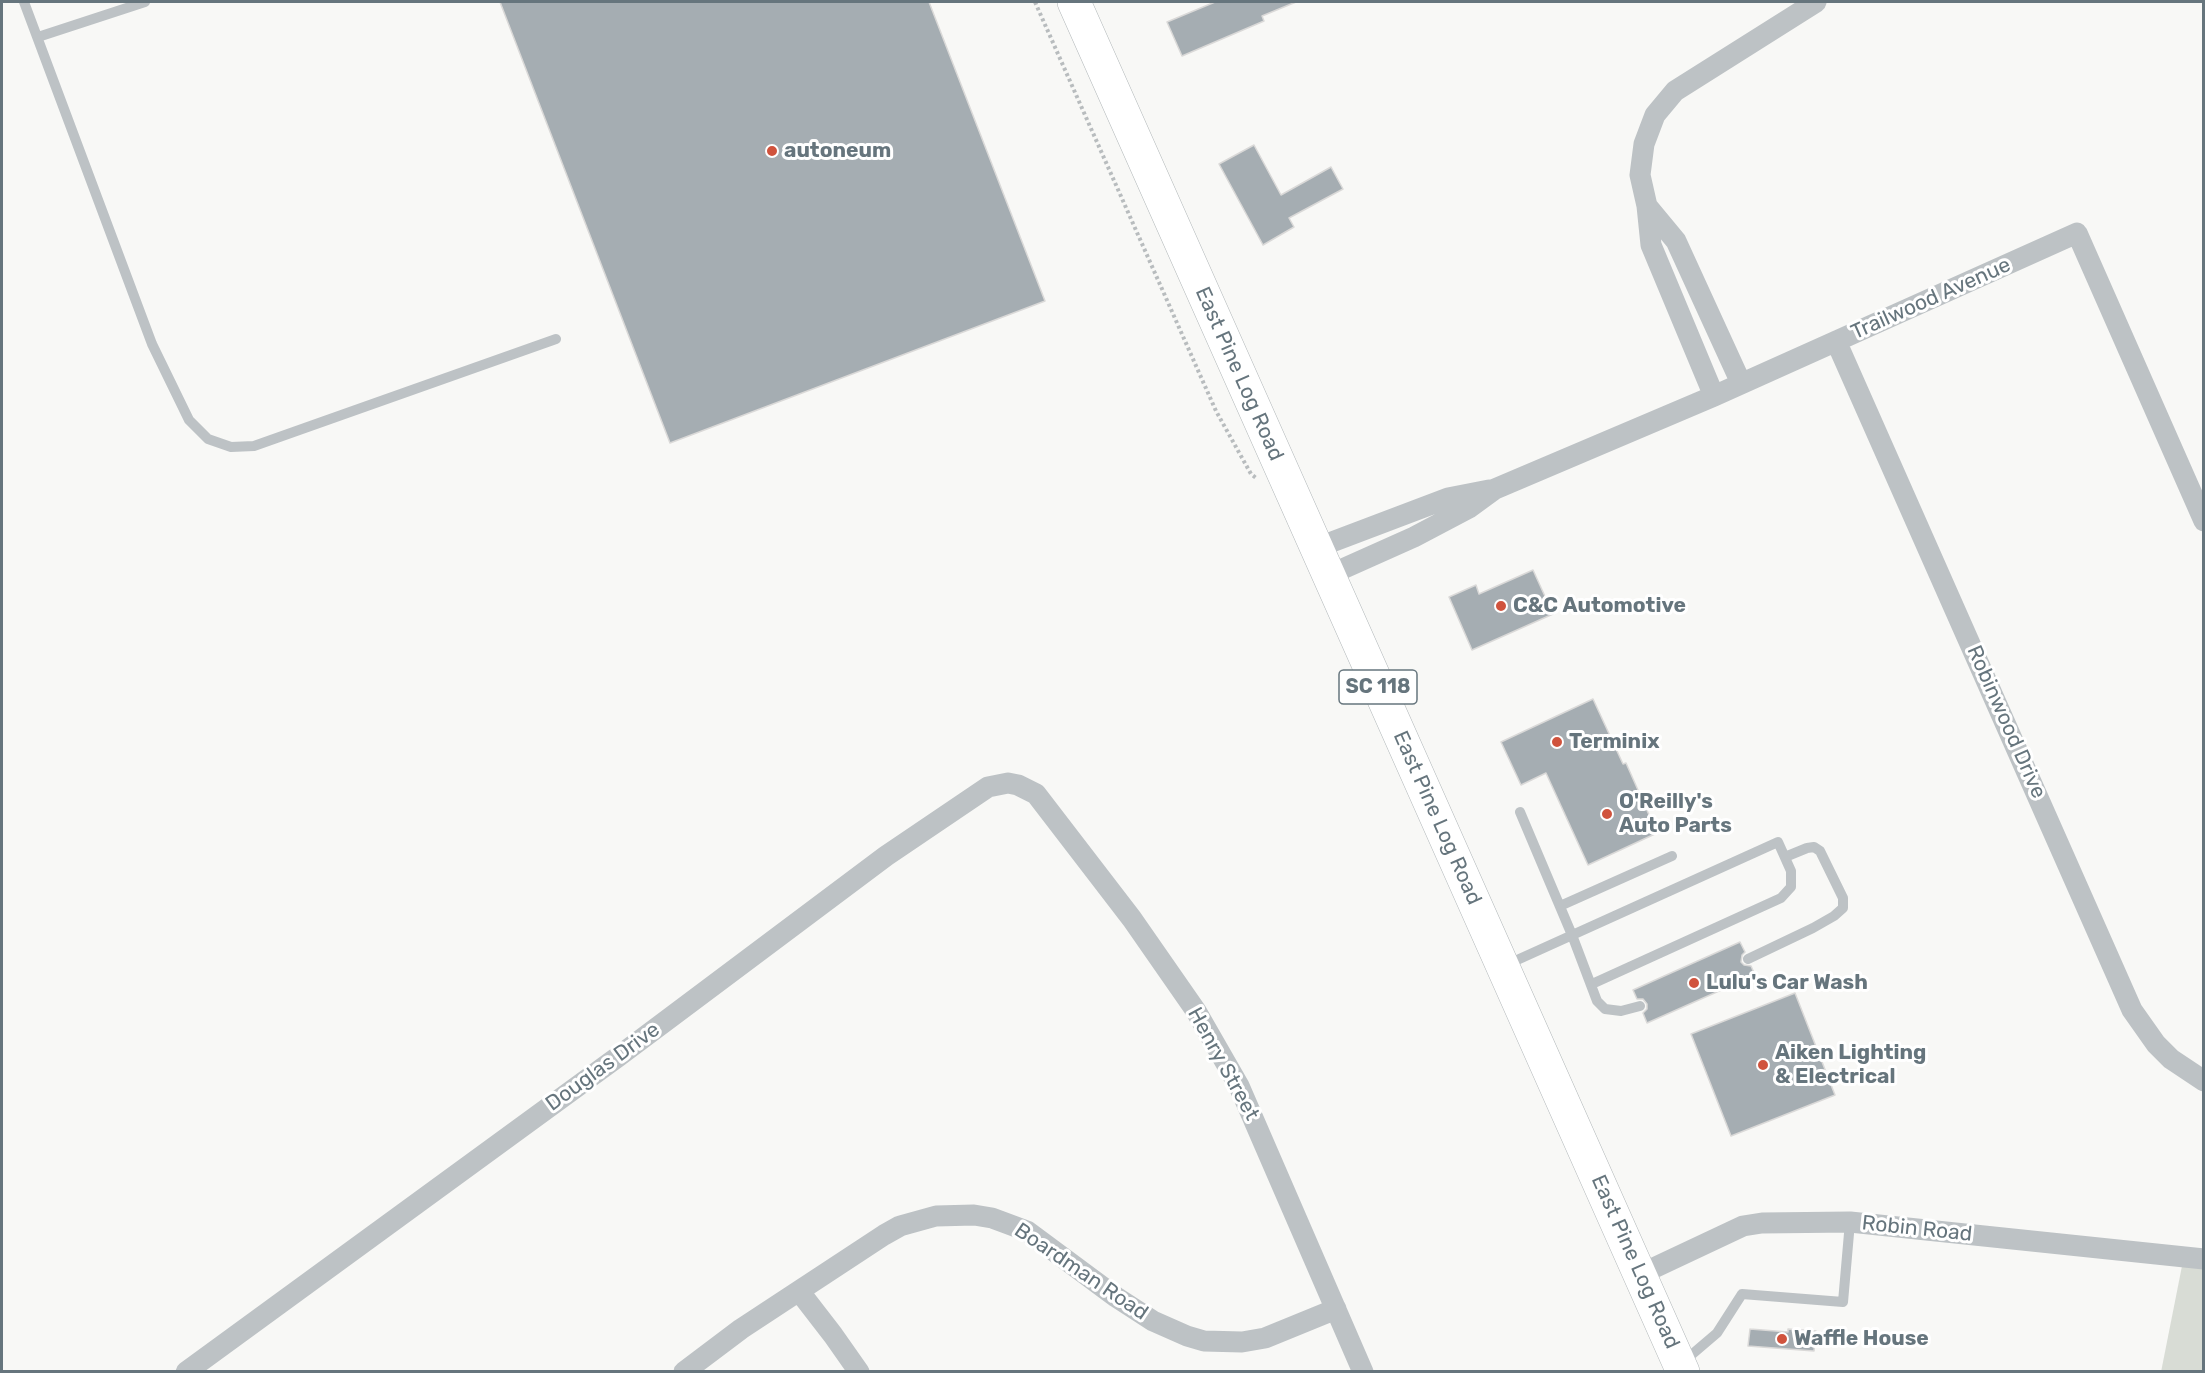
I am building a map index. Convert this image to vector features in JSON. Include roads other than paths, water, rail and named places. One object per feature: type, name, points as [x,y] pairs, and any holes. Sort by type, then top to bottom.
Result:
[{"type":"main road","name":"East Pine Log Road","points":[[1074,2],[1682,1368]]},
{"type":"street","points":[[1714,396],[1651,245],[1647,206],[1642,191],[1641,160],[1648,129],[1664,102],[1689,82],[1816,2]]},
{"type":"street","points":[[1647,206],[1676,241],[1741,383]]},
{"type":"street","name":"Trailwood Avenue","points":[[1322,562],[1448,498],[1495,489],[1714,396],[2077,233],[2204,521]]},
{"type":"street","name":"Robinwood Drive","points":[[1836,341],[2132,1010],[2156,1044],[2171,1059],[2204,1081]]},
{"type":"street","name":"Trailwood Avenue","points":[[1322,562],[1423,532],[1469,508],[1495,489]]},
{"type":"street","name":"Douglas Drive","points":[[186,1371],[591,1076],[886,856],[988,787],[1008,783],[1028,789]]},
{"type":"street","name":"Henry Street","points":[[1028,789],[1036,794],[1132,919],[1196,1011],[1218,1048],[1257,1125],[1363,1371]]},
{"type":"street","name":"Boardman Road","points":[[684,1371],[741,1329],[900,1226],[936,1216],[964,1215],[992,1218],[1027,1232],[1043,1241],[1116,1297],[1153,1321],[1187,1336],[1223,1343],[1257,1340],[1336,1309]]},
{"type":"street","name":"Robin Road","points":[[1641,1274],[1743,1226],[1762,1223],[1850,1222],[2204,1259]]},
{"type":"street","points":[[799,1291],[859,1371]]},
{"type":"lane","points":[[24,2],[152,344],[189,420],[208,439],[231,447],[254,446],[556,339]]},
{"type":"lane","points":[[38,37],[145,2]]},
{"type":"lane","points":[[1520,812],[1597,1001],[1605,1009],[1621,1011],[1640,1006]]},
{"type":"lane","points":[[1503,966],[1778,842],[1791,871],[1791,888],[1781,898],[1592,984]]},
{"type":"lane","points":[[1748,959],[1813,928],[1843,908],[1843,898],[1820,851],[1814,847],[1807,848],[1785,857]]},
{"type":"lane","points":[[1560,906],[1672,856]]},
{"type":"lane","points":[[1682,1368],[1717,1333],[1742,1294],[1843,1302],[1850,1222]]},
{"type":"place","name":"autoneum","points":[[772,151]]},
{"type":"place","name":"C&C Automotive","points":[[1501,606]]},
{"type":"place","name":"Terminix","points":[[1557,742]]},
{"type":"place","name":"O'Reilly's Auto Parts","points":[[1607,814]]},
{"type":"place","name":"Lulu's Car Wash","points":[[1694,983]]},
{"type":"place","name":"Aiken Lighting & Electrical","points":[[1763,1065]]},
{"type":"place","name":"Waffle House","points":[[1782,1339]]}]
